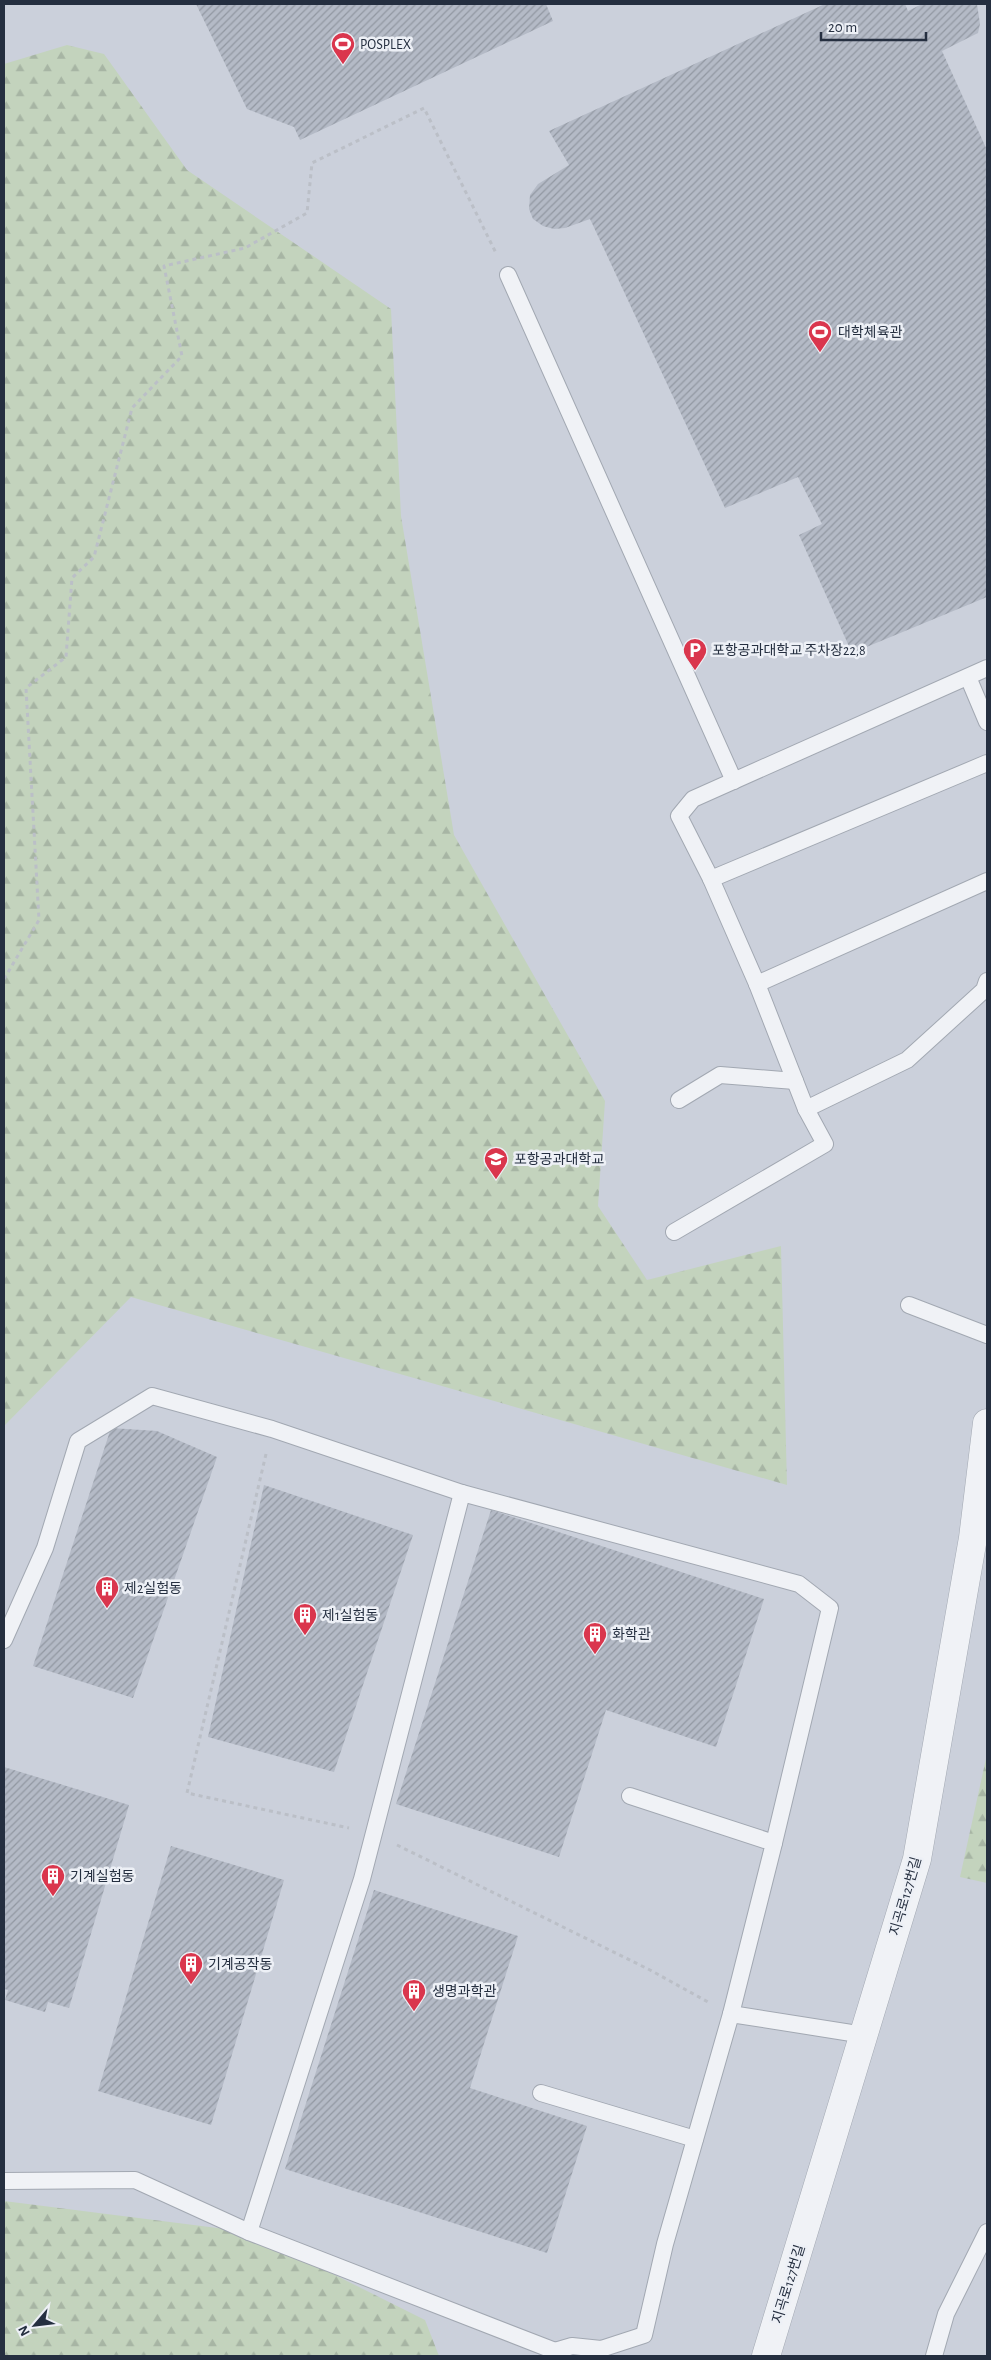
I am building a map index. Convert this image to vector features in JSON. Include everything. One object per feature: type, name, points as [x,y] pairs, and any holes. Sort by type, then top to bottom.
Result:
[{"type":"street","name":"지곡로127번길","points":[[766,2356],[917,1859],[973,1538],[987,1423]]},
{"type":"lane","points":[[508,275],[734,781]]},
{"type":"lane","points":[[674,1232],[825,1144],[806,1109],[757,984],[711,879],[679,816],[693,798],[987,668]]},
{"type":"lane","points":[[968,677],[987,722]]},
{"type":"lane","points":[[711,879],[987,763]]},
{"type":"lane","points":[[757,984],[987,881]]},
{"type":"lane","points":[[806,1109],[907,1060],[984,990],[987,981]]},
{"type":"lane","points":[[679,1100],[720,1075],[795,1081]]},
{"type":"lane","points":[[909,1305],[987,1335]]},
{"type":"lane","points":[[4,1640],[46,1548],[78,1441],[152,1396],[272,1429],[462,1493],[799,1584],[830,1608],[731,2014],[665,2244],[644,2335],[601,2348],[572,2346],[555,2354],[248,2232],[135,2180],[4,2181]]},
{"type":"lane","points":[[248,2232],[362,1879],[462,1493]]},
{"type":"lane","points":[[630,1796],[774,1843]]},
{"type":"lane","points":[[731,2014],[864,2035]]},
{"type":"lane","points":[[541,2093],[695,2139]]},
{"type":"lane","points":[[934,2356],[946,2314],[987,2232]]},
{"type":"path","points":[[4,979],[39,920],[26,688],[66,657],[72,578],[94,557],[132,408],[182,356],[164,266],[245,248],[307,213],[312,163],[424,108],[508,275]]},
{"type":"path","points":[[272,1429],[187,1793],[374,1834],[650,1970],[731,2014]]},
{"type":"shaded area","name":"포항공과대학교","points":[[4,4],[987,4],[987,2356],[4,2356]]},
{"type":"green space","points":[[67,45],[104,54],[187,170],[391,309],[401,516],[454,835],[605,1101],[598,1206],[647,1280],[781,1246],[787,1485],[131,1297],[4,1426],[4,64]]},
{"type":"green space","points":[[987,1754],[987,1883],[960,1877]]},
{"type":"green space","points":[[4,2201],[249,2232],[425,2320],[439,2356],[4,2356]]},
{"type":"building","name":"POSPLEX","points":[[196,4],[546,4],[553,21],[300,140],[294,127],[247,109]]},
{"type":"building","name":"대학체육관","points":[[825,4],[905,4],[908,11],[922,4],[977,4],[980,24],[978,33],[942,51],[987,150],[987,597],[852,653],[799,535],[822,524],[798,477],[725,508],[590,219],[565,228],[554,229],[543,226],[533,219],[529,209],[530,195],[538,184],[569,165],[549,131]]},
{"type":"building","name":"제2실험동","points":[[111,1428],[157,1431],[217,1457],[133,1698],[33,1666]]},
{"type":"building","name":"제1실험동","points":[[264,1485],[413,1535],[334,1772],[208,1737]]},
{"type":"building","name":"화학관","points":[[491,1510],[764,1599],[716,1747],[606,1710],[559,1857],[396,1804]]},
{"type":"building","name":"기계실험동","points":[[4,1767],[129,1805],[69,2008],[48,2002],[45,2012],[5,2000],[8,1990],[4,1989]]},
{"type":"building","name":"기계공작동","points":[[171,1846],[284,1880],[211,2125],[98,2091]]},
{"type":"building","name":"생명과학관","points":[[374,1890],[518,1936],[470,2088],[587,2126],[547,2253],[285,2169]]},
{"type":"place","name":"POSPLEX","points":[[343,65]]},
{"type":"place","name":"대학체육관","points":[[820,353]]},
{"type":"place","name":"포항공과대학교 주차장22,8","points":[[695,671]]},
{"type":"place","name":"포항공과대학교","points":[[496,1180]]},
{"type":"place","name":"제2실험동","points":[[107,1609]]},
{"type":"place","name":"제1실험동","points":[[305,1636]]},
{"type":"place","name":"화학관","points":[[595,1655]]},
{"type":"place","name":"기계실험동","points":[[53,1897]]},
{"type":"place","name":"기계공작동","points":[[191,1985]]},
{"type":"place","name":"생명과학관","points":[[414,2012]]}]
